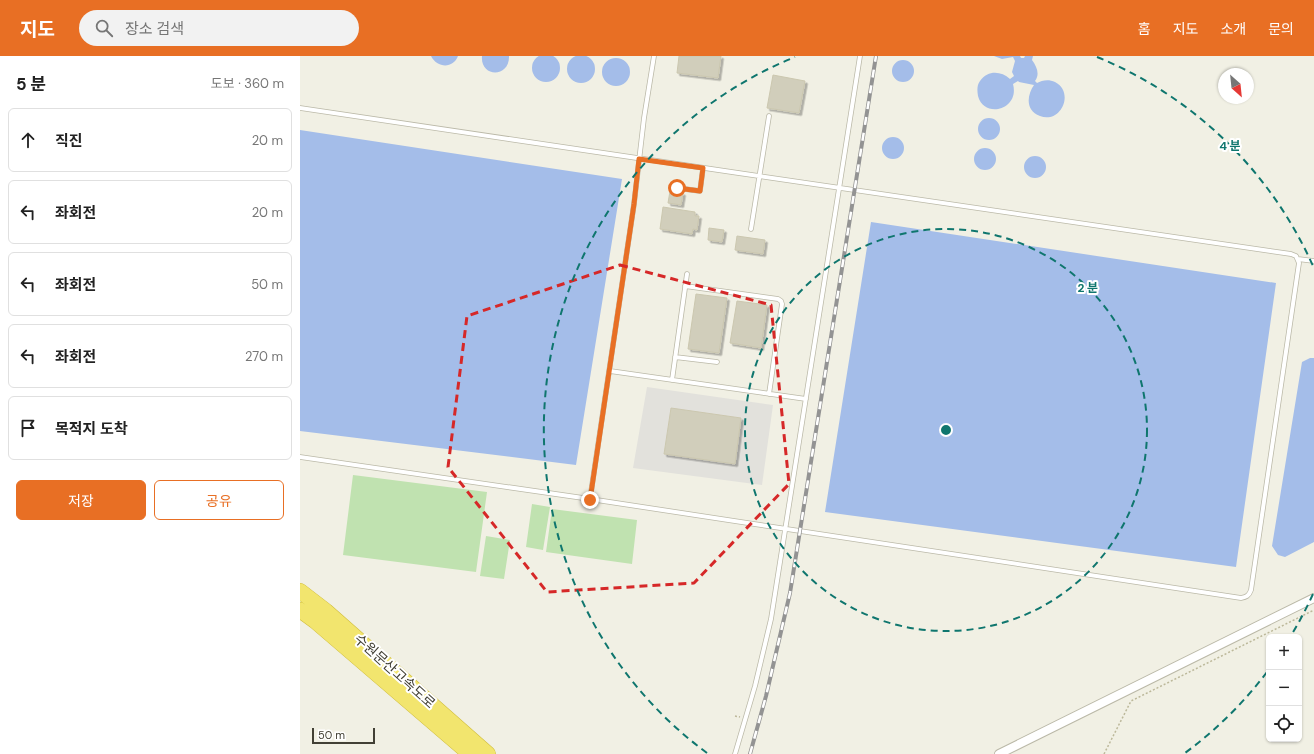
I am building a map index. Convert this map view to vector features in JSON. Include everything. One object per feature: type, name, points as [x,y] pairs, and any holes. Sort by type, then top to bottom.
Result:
[{"type":"highway","name":"수원문산고속도로","points":[[300,591],[326,611],[488,754]]},
{"type":"highway","name":"수원문산고속도로","points":[[300,610],[315,621],[470,754]]},
{"type":"street","points":[[999,754],[1314,598]]},
{"type":"lane","points":[[590,500],[610,371],[634,204],[644,118],[654,56]]},
{"type":"lane","points":[[735,754],[755,686],[771,619],[860,56]]},
{"type":"lane","points":[[300,108],[1291,254],[1296,256],[1298,259],[1314,261]]},
{"type":"lane","points":[[751,229],[770,116]]},
{"type":"lane","points":[[677,188],[700,191],[703,168]]},
{"type":"lane","points":[[300,457],[1241,598],[1250,594],[1251,590],[1298,271],[1298,259]]},
{"type":"lane","points":[[672,380],[687,274]]},
{"type":"lane","points":[[685,286],[778,299],[781,301],[782,304],[769,394]]},
{"type":"lane","points":[[675,357],[717,362]]},
{"type":"lane","points":[[610,371],[806,399]]},
{"type":"path","points":[[1104,754],[1131,701],[1314,610]]},
{"type":"highlighted area","points":[[620,265],[771,305],[789,484],[694,583],[547,592],[448,467],[467,316]]},
{"type":"green space","points":[[353,475],[487,492],[476,572],[343,555]]},
{"type":"green space","points":[[532,504],[550,507],[543,550],[526,547]]},
{"type":"green space","points":[[552,509],[637,520],[632,564],[546,552]]},
{"type":"green space","points":[[486,536],[510,540],[504,579],[480,576]]},
{"type":"shaded area","points":[[647,387],[773,405],[762,485],[633,468]],"holes":[[[671,409],[741,418],[734,464],[664,454]]]},
{"type":"water","points":[[546,54],[556,58],[560,68],[556,78],[546,82],[536,78],[532,68],[536,58]]},
{"type":"water","points":[[581,55],[591,59],[595,69],[591,79],[581,83],[571,79],[567,69],[571,59]]},
{"type":"water","points":[[431,56],[458,56],[453,63],[449,65],[441,65]]},
{"type":"water","points":[[482,56],[509,56],[508,63],[505,68],[495,72],[486,68],[483,63]]},
{"type":"water","points":[[994,56],[1020,56],[1021,58],[1024,58],[1025,56],[1033,56],[1032,60],[1038,73],[1035,81],[1037,83],[1050,80],[1061,87],[1065,99],[1063,106],[1054,115],[1047,117],[1040,116],[1032,110],[1029,102],[1030,93],[1034,85],[1018,81],[1013,84],[1014,93],[1007,105],[994,109],[987,107],[982,103],[978,96],[979,83],[983,77],[991,73],[1003,74],[1010,79],[1014,76],[1012,72],[1015,61],[1013,57],[1002,59]]},
{"type":"water","points":[[616,58],[626,62],[630,72],[626,82],[616,86],[606,82],[602,72],[606,62]]},
{"type":"water","points":[[903,60],[911,63],[914,71],[911,79],[903,82],[895,79],[892,71],[895,63]]},
{"type":"water","points":[[989,118],[997,121],[1000,129],[997,137],[989,140],[981,137],[978,129],[981,121]]},
{"type":"water","points":[[300,130],[622,179],[576,465],[300,431]]},
{"type":"water","points":[[893,137],[901,140],[904,148],[901,156],[893,159],[885,156],[882,148],[885,140]]},
{"type":"water","points":[[985,148],[993,151],[996,159],[993,167],[985,170],[977,167],[974,159],[977,151]]},
{"type":"water","points":[[1035,156],[1043,159],[1046,167],[1043,175],[1035,178],[1027,175],[1024,167],[1027,159]]},
{"type":"water","points":[[871,222],[1276,283],[1236,567],[825,512]]},
{"type":"water","points":[[1310,358],[1314,358],[1314,542],[1285,557],[1278,555],[1272,546],[1302,362]]},
{"type":"building","points":[[679,56],[721,56],[718,78],[677,73]]},
{"type":"building","points":[[773,75],[805,81],[799,113],[767,108]]},
{"type":"building","points":[[670,191],[683,193],[681,205],[668,203]]},
{"type":"building","points":[[663,207],[695,212],[695,216],[699,216],[697,230],[693,229],[692,234],[660,229]]},
{"type":"building","points":[[709,228],[724,230],[722,242],[708,240]]},
{"type":"building","points":[[737,236],[765,240],[763,254],[735,250]]},
{"type":"building","points":[[696,294],[727,298],[719,353],[688,349]]},
{"type":"building","points":[[737,301],[767,305],[761,348],[730,343]]},
{"type":"building","points":[[671,408],[741,418],[735,464],[664,454]]},
{"type":"railway","points":[[750,754],[766,696],[790,593],[876,56]]},
{"type":"route","points":[[590,500],[634,204],[639,159],[703,168],[700,191],[698,192],[677,188]]}]
